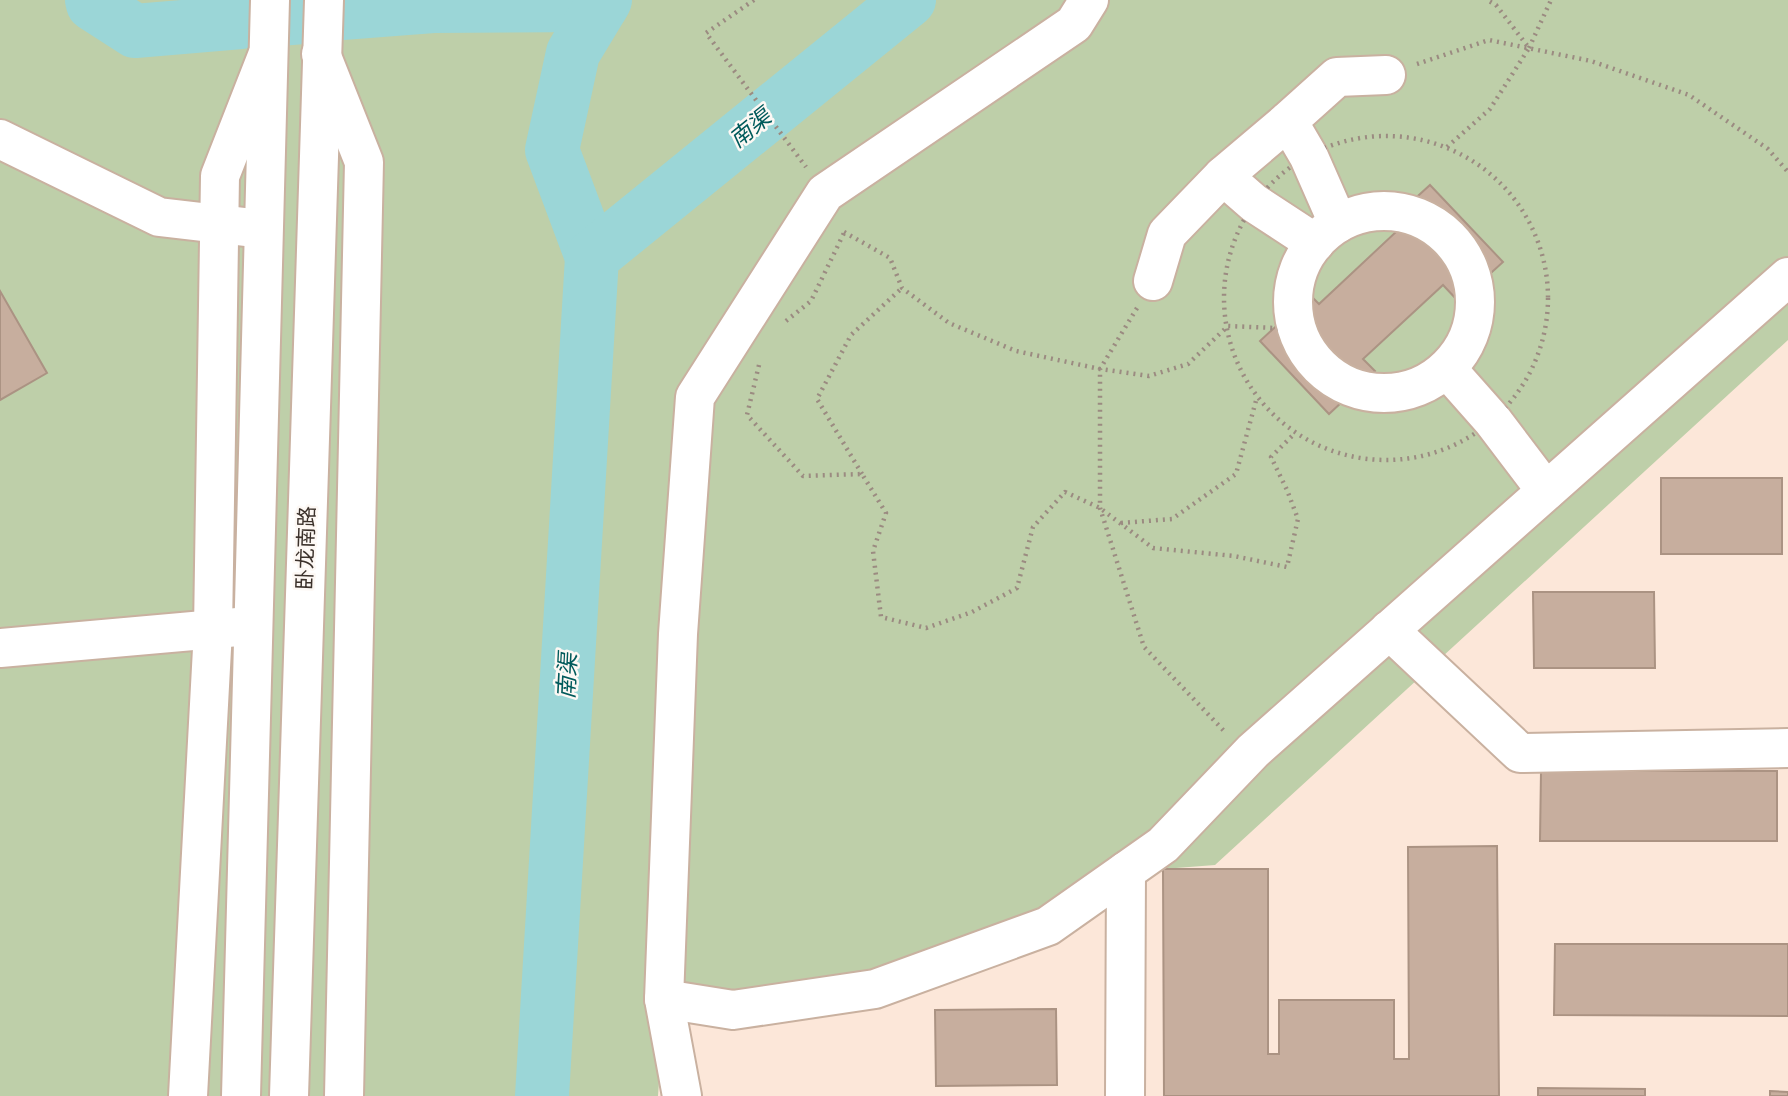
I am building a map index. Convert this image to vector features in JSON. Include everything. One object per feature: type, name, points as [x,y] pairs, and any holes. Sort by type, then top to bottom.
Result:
[{"type":"main road","points":[[187,1096],[213,630],[220,176],[268,54],[255,0]]},
{"type":"main road","points":[[241,1096],[270,0]]},
{"type":"main road","name":"卧龙南路","points":[[289,1096],[324,0]]},
{"type":"main road","points":[[340,0],[321,54],[364,162],[344,1096]]},
{"type":"main road","points":[[682,1096],[664,999],[678,634],[695,397],[824,192],[1074,24],[1089,0]]},
{"type":"main road","points":[[1153,281],[1167,234],[1223,176],[1337,77],[1386,75]]},
{"type":"main road","points":[[1288,121],[1309,157],[1326,233]]},
{"type":"main road","points":[[0,139],[159,217],[264,229]]},
{"type":"main road","points":[[1223,176],[1254,203],[1326,233]]},
{"type":"main road","points":[[1366,212],[1395,212],[1424,220],[1448,236],[1466,260],[1475,288],[1474,318],[1465,345],[1447,369],[1421,386],[1391,393],[1361,390],[1333,378],[1310,357],[1297,329],[1292,299],[1299,269],[1326,233],[1366,212]]},
{"type":"main road","points":[[664,999],[733,1010],[875,989],[1048,926],[1163,845],[1253,751],[1788,277]]},
{"type":"main road","points":[[1447,369],[1493,421],[1546,491]]},
{"type":"main road","points":[[0,648],[253,625]]},
{"type":"main road","points":[[1389,630],[1520,753],[1788,748]]},
{"type":"main road","points":[[1125,1096],[1126,872]]},
{"type":"path","points":[[754,0],[706,33],[824,192],[844,232],[890,258],[902,288],[948,323],[1016,351],[1100,369],[1149,376],[1188,364],[1227,326],[1297,329]]},
{"type":"path","points":[[1487,0],[1496,5],[1529,48]]},
{"type":"path","points":[[1447,147],[1490,109],[1529,48],[1551,0]]},
{"type":"path","points":[[1386,75],[1489,40],[1591,61],[1689,95],[1768,149],[1788,173]]},
{"type":"path","points":[[1393,136],[1447,147],[1494,176],[1529,219],[1548,271],[1547,326],[1529,379],[1493,421],[1446,449],[1395,461],[1343,455],[1295,433],[1257,397],[1232,352],[1223,301],[1231,249],[1254,203],[1291,166],[1338,143],[1393,136]]},
{"type":"path","points":[[784,323],[811,301],[844,232]]},
{"type":"path","points":[[1153,281],[1100,369],[1100,508],[1144,647],[1230,737],[1253,751]]},
{"type":"path","points":[[902,288],[851,335],[817,399],[886,513],[873,551],[881,617],[926,628],[971,612],[1017,588],[1033,527],[1065,492],[1100,508],[1153,548],[1234,556],[1287,567],[1298,519],[1271,457],[1295,433]]},
{"type":"path","points":[[760,364],[747,415],[803,476],[862,474]]},
{"type":"path","points":[[1120,523],[1172,519],[1236,474],[1257,397]]},
{"type":"green space","points":[[0,0],[1788,0],[1788,340],[1215,865],[1163,869],[1048,926],[875,989],[665,999],[658,1096],[0,1096]]},
{"type":"building","points":[[1430,185],[1503,262],[1459,302],[1443,285],[1363,359],[1375,371],[1329,414],[1260,341],[1310,295],[1319,304],[1397,231],[1386,225]]},
{"type":"building","points":[[0,291],[47,373],[0,400]]},
{"type":"building","points":[[1661,478],[1782,478],[1782,554],[1661,554]]},
{"type":"building","points":[[1533,592],[1654,592],[1655,668],[1534,668]]},
{"type":"building","points":[[1541,771],[1777,771],[1777,841],[1540,841]]},
{"type":"building","points":[[1497,846],[1499,1096],[1164,1096],[1163,869],[1268,869],[1268,1054],[1279,1054],[1279,1000],[1394,1000],[1394,1059],[1409,1059],[1408,847]]},
{"type":"building","points":[[1555,944],[1788,944],[1788,1016],[1554,1015]]},
{"type":"building","points":[[1056,1009],[1057,1085],[936,1086],[935,1010]]},
{"type":"building","points":[[1538,1088],[1645,1089],[1645,1096],[1538,1096]]},
{"type":"building","points":[[1770,1091],[1788,1092],[1788,1096],[1770,1096]]},
{"type":"waterway","points":[[92,0],[93,4],[135,31],[241,22]]},
{"type":"waterway","name":"南渠","points":[[592,257],[552,150],[573,53],[605,0]]},
{"type":"waterway","name":"南渠","points":[[542,1096],[592,257],[909,0]]},
{"type":"waterway","points":[[342,13],[433,6],[602,5]]},
{"type":"waterway","points":[[279,19],[303,17]]}]
